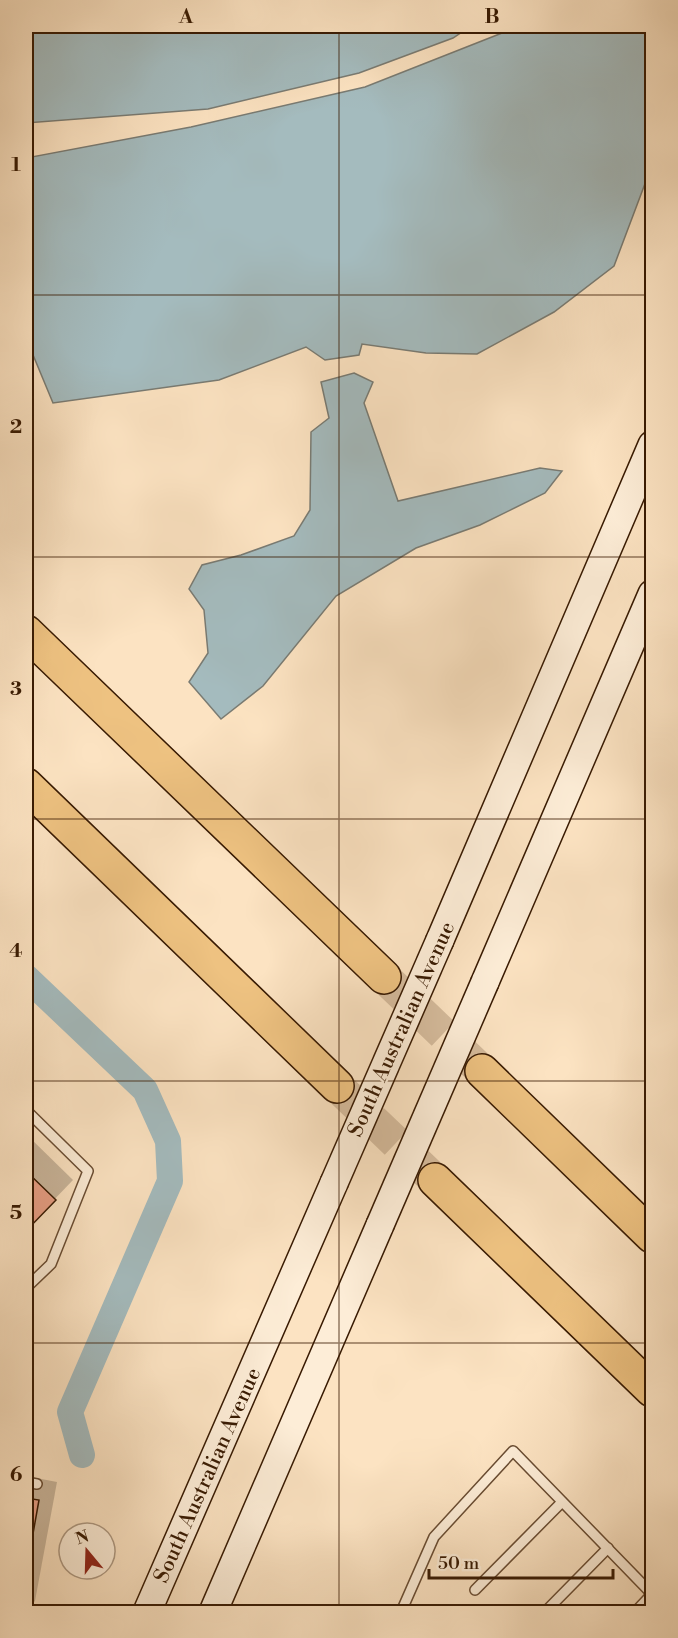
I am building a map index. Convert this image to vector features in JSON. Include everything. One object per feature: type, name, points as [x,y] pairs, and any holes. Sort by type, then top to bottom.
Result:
[{"type":"highway","points":[[26,632],[384,977]]},
{"type":"highway","points":[[26,785],[337,1086]]},
{"type":"highway","points":[[482,1071],[652,1236]]},
{"type":"highway","points":[[435,1180],[652,1390]]},
{"type":"main road","name":"South Australian Avenue","points":[[147,1612],[440,940],[652,445]]},
{"type":"main road","points":[[213,1612],[652,594]]},
{"type":"lane","points":[[26,1110],[88,1171],[51,1264],[26,1288]]},
{"type":"lane","points":[[401,1612],[434,1537],[513,1451],[652,1594],[634,1612]]},
{"type":"lane","points":[[26,1482],[37,1484]]},
{"type":"lane","points":[[475,1590],[562,1502]]},
{"type":"lane","points":[[545,1612],[608,1548]]},
{"type":"water","points":[[26,26],[471,26],[453,38],[359,73],[208,109],[26,123]]},
{"type":"water","points":[[515,26],[652,26],[652,165],[614,266],[554,312],[477,354],[426,353],[362,344],[359,355],[325,360],[306,347],[219,380],[53,403],[26,338],[26,158],[191,127],[365,87]]},
{"type":"water","points":[[354,373],[373,382],[364,403],[398,501],[540,468],[562,471],[545,493],[480,525],[416,548],[336,596],[263,686],[221,719],[189,682],[208,653],[204,610],[189,589],[202,565],[241,555],[294,536],[310,510],[311,432],[329,418],[321,382]]},
{"type":"building","points":[[26,1171],[56,1200],[26,1231]]},
{"type":"building","points":[[26,1498],[39,1500],[26,1573]]},
{"type":"waterway","points":[[26,977],[145,1090],[168,1141],[170,1181],[70,1412],[82,1455]]},
{"type":"tunnel","points":[[384,977],[482,1071]]},
{"type":"tunnel","points":[[337,1086],[435,1180]]}]
